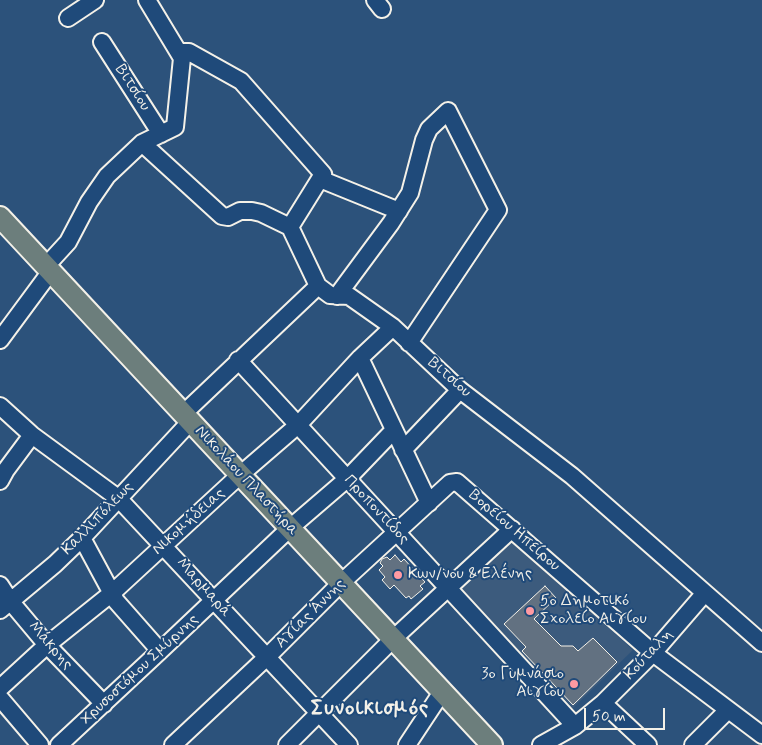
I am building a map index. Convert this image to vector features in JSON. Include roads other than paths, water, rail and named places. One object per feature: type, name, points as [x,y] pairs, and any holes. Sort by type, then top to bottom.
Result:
[{"type":"main road","name":"Νικολάου Πλαστήρα","points":[[0,217],[492,745]]},
{"type":"street","points":[[68,18],[95,0]]},
{"type":"street","points":[[0,340],[68,242],[89,202],[107,176],[142,143],[175,126],[182,58],[147,0]]},
{"type":"street","name":"Βιτσίου","points":[[102,42],[161,134]]},
{"type":"street","points":[[179,52],[189,52],[241,81],[323,174],[290,227]]},
{"type":"street","points":[[336,296],[399,211],[410,193],[424,140],[429,129],[448,111],[498,210],[409,343]]},
{"type":"street","points":[[142,143],[222,216],[228,217],[240,211],[252,211],[261,213],[290,227],[318,286]]},
{"type":"street","points":[[320,179],[399,211]]},
{"type":"street","name":"Βιτσίου","points":[[318,286],[330,295],[349,296],[393,327],[460,390],[572,476],[704,594],[762,642]]},
{"type":"street","name":"Καλλιπόλεως","points":[[6,606],[82,538],[238,360],[318,286]]},
{"type":"street","name":"Νικομήδειας","points":[[0,688],[47,645],[112,593],[240,475],[298,426],[360,358],[393,327]]},
{"type":"street","points":[[360,358],[429,503]]},
{"type":"street","name":"Προποντίδος","points":[[238,360],[575,726]]},
{"type":"street","points":[[404,450],[460,390]]},
{"type":"street","name":"Μαρμαρά","points":[[0,406],[32,435],[118,498],[349,745]]},
{"type":"street","name":"Χρυσοστόμου Σμύρνης","points":[[59,745],[290,528],[347,479],[394,430]]},
{"type":"street","points":[[0,480],[32,435]]},
{"type":"street","name":"Βορείου Ηπείρου","points":[[450,483],[457,482],[461,485],[653,652],[762,735]]},
{"type":"street","name":"Αγίας Άννης","points":[[177,744],[341,583],[450,483]]},
{"type":"street","points":[[287,745],[393,639],[512,530]]},
{"type":"street","points":[[82,538],[122,608],[160,651]]},
{"type":"street","name":"Μάκρης","points":[[0,585],[6,606],[104,704]]},
{"type":"street","name":"Κούταλη","points":[[541,745],[575,726],[603,703],[653,652],[704,594]]},
{"type":"street","points":[[407,745],[442,692]]},
{"type":"street","points":[[0,698],[40,745]]},
{"type":"street","points":[[603,703],[648,745]]},
{"type":"street","points":[[693,745],[728,710]]},
{"type":"place","name":"Κων/νου & Ελένης","points":[[398,575]]},
{"type":"place","name":"5ο Δημοτικό Σχολείο Αιγίου","points":[[530,611]]},
{"type":"place","name":"3ο Γυμνάσιο Αιγίου","points":[[574,684]]},
{"type":"district","name":"Συνοικισμός","points":[[370,710]]}]
